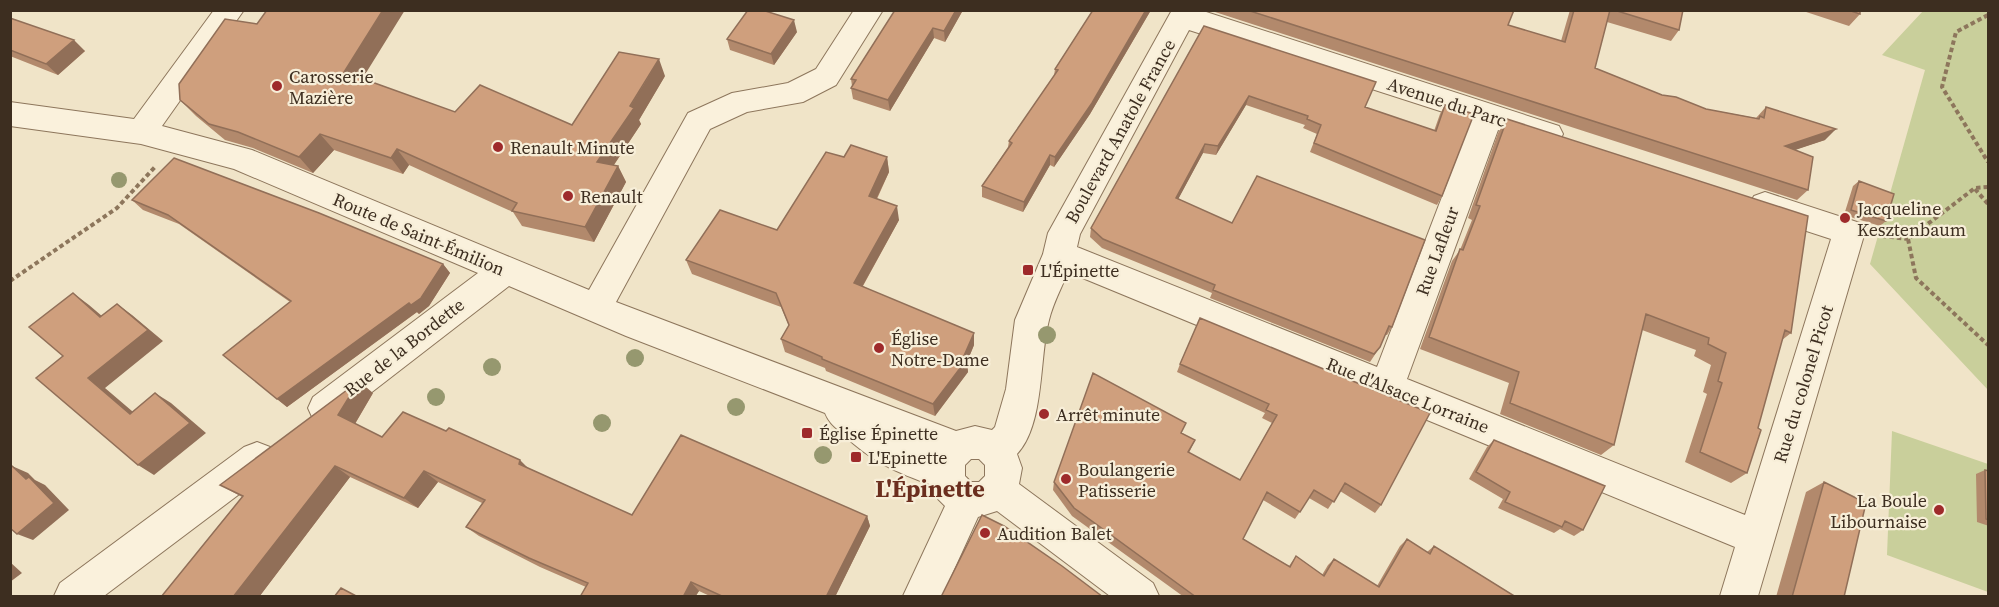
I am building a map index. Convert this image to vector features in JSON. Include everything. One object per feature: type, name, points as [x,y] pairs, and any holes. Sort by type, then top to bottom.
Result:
[{"type":"street","points":[[141,132],[230,10]]},
{"type":"street","points":[[597,309],[699,121],[742,101],[793,94],[826,77],[869,10]]},
{"type":"street","name":"Avenue du Parc","points":[[1184,14],[1578,144]]},
{"type":"street","name":"Boulevard Anatole France","points":[[966,477],[1004,474],[1002,458],[996,451],[1010,436],[1023,389],[1032,320],[1059,254],[1064,233],[1184,14]]},
{"type":"street","name":"Route de Saint-Émilion","points":[[10,114],[141,132],[241,159],[597,309],[817,394],[858,424],[877,444],[898,457],[966,477],[1140,597]]},
{"type":"street","name":"Rue Lafleur","points":[[1387,387],[1488,115]]},
{"type":"street","name":"Rue du colonel Picot","points":[[1736,195],[1849,232],[1756,537]]},
{"type":"street","name":"Rue d'Alsace Lorraine","points":[[1059,254],[1756,537]]},
{"type":"street","name":"Rue de la Bordette","points":[[74,597],[505,271]]},
{"type":"street","points":[[922,597],[956,528],[966,477]]},
{"type":"street","points":[[1738,597],[1756,537]]},
{"type":"path","points":[[1989,15],[1956,32],[1942,87],[1989,162]]},
{"type":"path","points":[[10,281],[117,208],[178,142]]},
{"type":"path","points":[[1989,187],[1975,188],[1908,239],[1916,278],[1989,345]]},
{"type":"path","points":[[1975,188],[1989,204]]},
{"type":"green space","points":[[1923,11],[1988,11],[1988,390],[1870,264],[1925,70],[1882,55]]},
{"type":"green space","name":"La Boule Libournaise","points":[[1892,431],[1988,464],[1988,592],[1887,555]]},
{"type":"building","points":[[267,10],[383,10],[344,72],[455,112],[480,85],[572,125],[619,52],[659,59],[630,106],[634,108],[597,162],[618,166],[585,227],[512,211],[517,203],[397,149],[391,158],[320,134],[299,157],[238,132],[209,124],[180,100],[179,84],[225,19],[257,24]]},
{"type":"building","points":[[748,10],[762,10],[794,20],[771,54],[727,39]]},
{"type":"building","points":[[895,10],[956,10],[944,31],[933,28],[888,100],[851,88],[856,80],[851,79]]},
{"type":"building","points":[[1093,10],[1146,10],[1092,103],[1055,157],[1050,155],[1024,202],[982,186],[1012,143],[1009,141],[1058,70],[1055,69]]},
{"type":"building","points":[[1247,10],[1514,10],[1508,25],[1565,42],[1574,10],[1610,10],[1595,68],[1662,95],[1676,97],[1706,109],[1759,119],[1760,116],[1764,118],[1766,107],[1836,129],[1785,146],[1813,157],[1808,190]]},
{"type":"building","points":[[1614,10],[1683,10],[1679,30]]},
{"type":"building","points":[[1848,10],[1860,10],[1860,14]]},
{"type":"building","points":[[10,18],[74,40],[46,64],[10,50]]},
{"type":"building","points":[[1204,26],[1376,82],[1365,107],[1436,131],[1445,105],[1474,114],[1442,196],[1314,143],[1321,125],[1307,119],[1308,116],[1249,96],[1218,146],[1205,144],[1176,198],[1232,223],[1257,176],[1425,240],[1392,327],[1389,326],[1380,347],[1374,354],[1213,290],[1215,285],[1103,239],[1091,228]]},
{"type":"building","points":[[1507,119],[1808,216],[1791,333],[1785,330],[1758,428],[1761,430],[1747,473],[1700,452],[1722,383],[1718,381],[1726,353],[1708,344],[1709,338],[1646,314],[1614,445],[1510,403],[1519,372],[1429,337],[1460,249],[1463,250],[1480,206],[1476,205]]},
{"type":"building","points":[[851,145],[887,157],[869,196],[897,206],[854,283],[974,333],[963,358],[967,359],[933,404],[822,359],[781,339],[789,325],[776,293],[686,260],[720,210],[777,230],[826,152],[844,157]]},
{"type":"building","points":[[174,158],[319,213],[443,264],[421,298],[411,305],[409,303],[277,399],[223,355],[291,301],[168,215],[132,200]]},
{"type":"building","points":[[1859,181],[1894,194],[1886,221],[1851,210]]},
{"type":"building","points":[[73,293],[100,317],[117,304],[148,330],[88,378],[130,414],[155,393],[190,423],[138,465],[36,378],[63,356],[29,327]]},
{"type":"building","points":[[1200,318],[1430,413],[1381,505],[1345,483],[1334,502],[1314,490],[1300,512],[1267,492],[1243,539],[1290,567],[1296,556],[1324,576],[1334,559],[1379,587],[1407,539],[1430,554],[1434,546],[1516,597],[1196,597],[1074,508],[1054,482],[1093,373],[1186,423],[1181,433],[1195,440],[1188,452],[1240,480],[1277,415],[1266,410],[1269,404],[1180,364]]},
{"type":"building","points":[[359,381],[338,415],[382,437],[403,412],[446,431],[449,428],[520,460],[519,464],[632,515],[681,435],[867,516],[826,597],[724,597],[691,582],[683,597],[580,597],[588,583],[529,558],[466,527],[485,500],[424,471],[404,498],[335,466],[233,597],[161,597],[243,496],[220,485]]},
{"type":"building","points":[[1494,440],[1605,486],[1583,530],[1565,521],[1562,527],[1505,502],[1510,492],[1476,472]]},
{"type":"building","points":[[12,466],[26,479],[29,477],[54,503],[17,534],[10,528],[10,468]]},
{"type":"building","points":[[1985,470],[1989,471],[1989,520],[1986,519]]},
{"type":"building","points":[[1824,482],[1866,503],[1844,597],[1792,597]]},
{"type":"building","points":[[982,515],[1004,526],[1103,597],[941,597]]},
{"type":"building","points":[[341,588],[358,597],[334,597]]},
{"type":"place","name":"Carosserie Mazière","points":[[277,86]]},
{"type":"place","name":"Renault Minute","points":[[498,147]]},
{"type":"place","name":"Renault","points":[[568,196]]},
{"type":"place","name":"Jacqueline Kesztenbaum","points":[[1845,218]]},
{"type":"place","name":"L'Épinette","points":[[1028,270]]},
{"type":"place","name":"Église Notre-Dame","points":[[879,348]]},
{"type":"place","name":"Arrêt minute","points":[[1044,414]]},
{"type":"place","name":"Église Épinette","points":[[807,433]]},
{"type":"place","name":"L'Epinette","points":[[856,457]]},
{"type":"place","name":"Boulangerie Patisserie","points":[[1066,479]]},
{"type":"place","name":"La Boule Libournaise","points":[[1939,510]]},
{"type":"place","name":"Audition Balet","points":[[985,533]]},
{"type":"district","name":"L'Épinette","points":[[930,488]]}]
